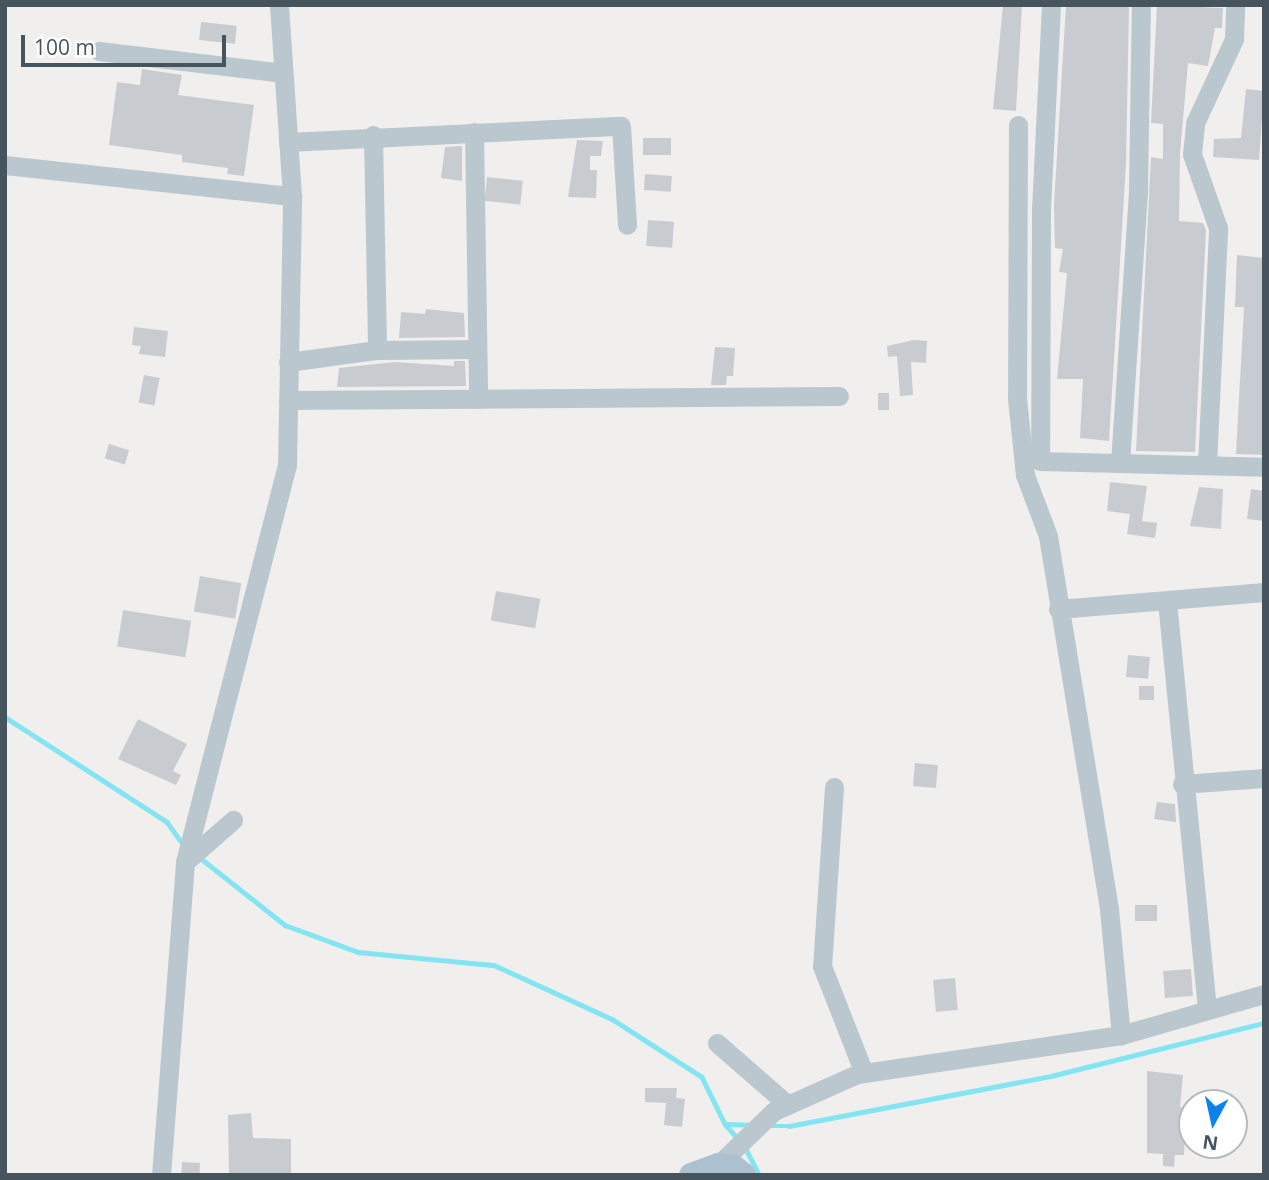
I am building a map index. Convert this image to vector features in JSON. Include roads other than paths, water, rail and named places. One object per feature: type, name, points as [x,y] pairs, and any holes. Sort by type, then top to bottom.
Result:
[{"type":"main road","points":[[691,1175],[725,1159],[744,1175]]},
{"type":"street","points":[[161,1175],[185,861],[286,465],[292,196],[279,5]]},
{"type":"street","points":[[1051,5],[1041,211],[1040,461],[1264,467]]},
{"type":"street","points":[[1120,463],[1138,189],[1141,5]]},
{"type":"street","points":[[1207,465],[1218,228],[1192,154],[1195,123],[1234,38],[1236,5]]},
{"type":"street","points":[[99,51],[283,73]]},
{"type":"street","points":[[1018,125],[1017,398],[1025,475],[1048,536],[1109,909],[1121,1035]]},
{"type":"street","points":[[288,142],[373,135],[621,126],[627,225]]},
{"type":"street","points":[[474,132],[478,399]]},
{"type":"street","points":[[373,135],[377,350]]},
{"type":"street","points":[[5,165],[292,196]]},
{"type":"street","points":[[288,362],[377,350],[476,349]]},
{"type":"street","points":[[288,400],[839,396]]},
{"type":"street","points":[[1058,609],[1264,592]]},
{"type":"street","points":[[1167,601],[1182,784],[1207,1010]]},
{"type":"street","points":[[1182,784],[1264,778]]},
{"type":"street","points":[[834,787],[822,966],[864,1073]]},
{"type":"street","points":[[185,861],[233,821]]},
{"type":"street","points":[[725,1159],[781,1108],[864,1073],[1121,1035],[1264,993]]},
{"type":"street","points":[[717,1043],[781,1108]]},
{"type":"waterway","points":[[5,717],[167,822],[183,844]]},
{"type":"waterway","points":[[198,856],[285,925],[358,952],[494,965],[612,1019],[702,1077],[725,1124],[749,1125]]},
{"type":"waterway","points":[[768,1126],[789,1126],[1051,1076],[1264,1023]]},
{"type":"waterway","points":[[725,1124],[737,1138]]},
{"type":"waterway","points":[[745,1147],[759,1175]]}]
